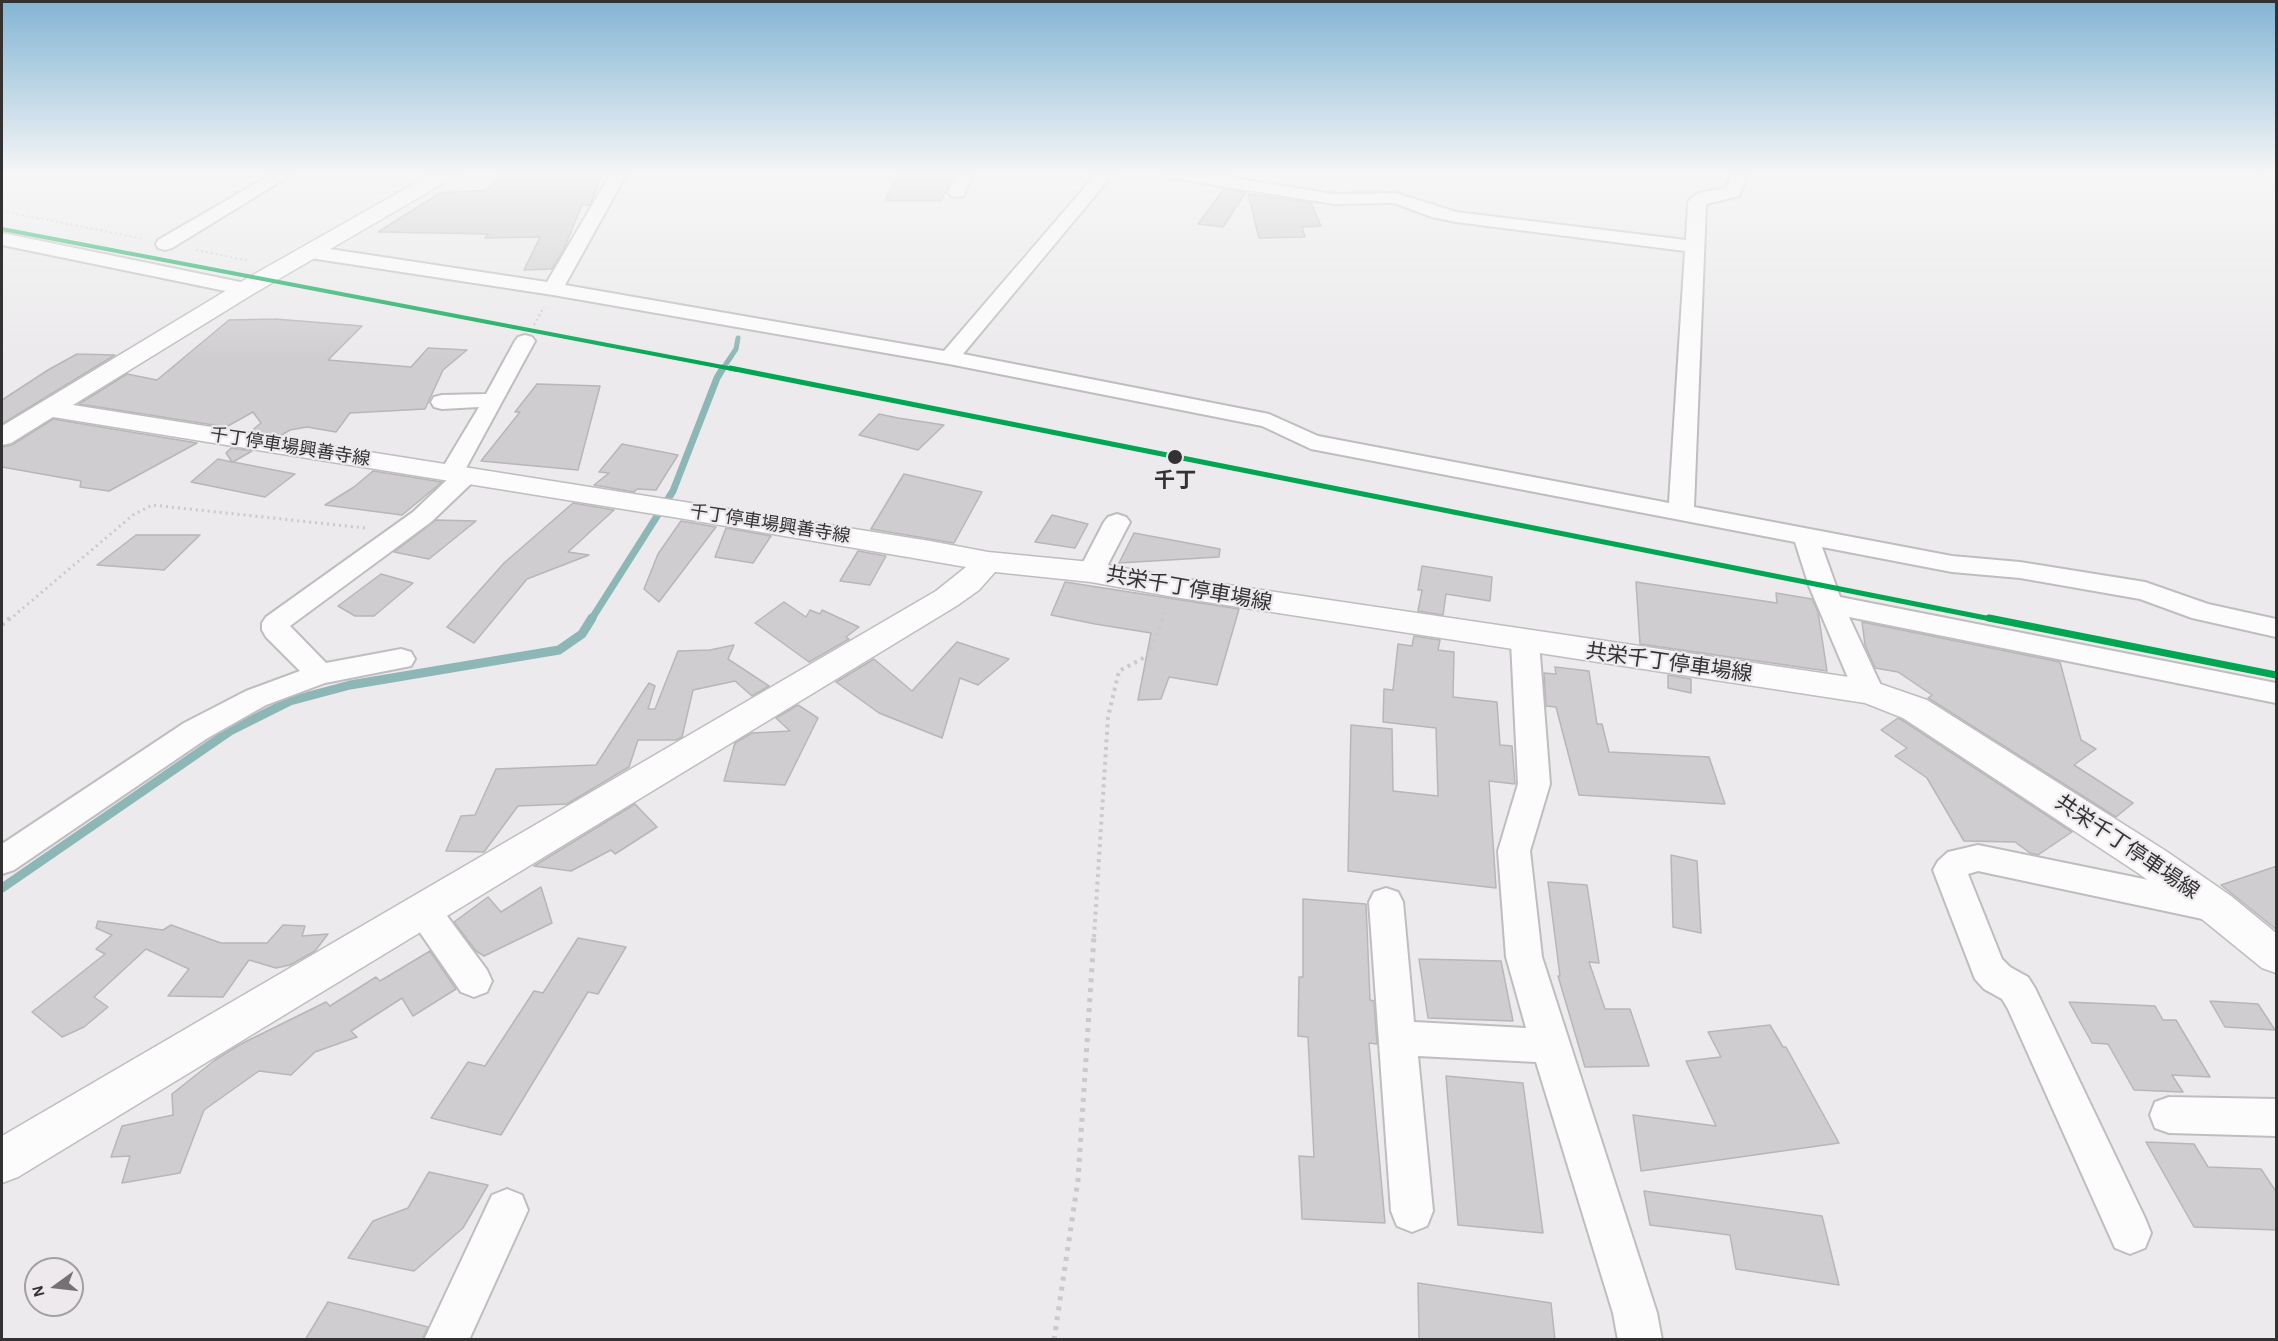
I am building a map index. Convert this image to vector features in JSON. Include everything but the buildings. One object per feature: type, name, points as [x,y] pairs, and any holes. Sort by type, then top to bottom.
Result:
[{"type":"main road","points":[[2,437],[245,289],[338,236]]},
{"type":"main road","name":"千丁停車場興善寺線","points":[[49,410],[679,508],[930,549],[988,562]]},
{"type":"main road","points":[[2,1161],[947,598],[968,583],[988,562]]},
{"type":"main road","name":"共栄千丁停車場線","points":[[988,562],[1091,572],[1174,588],[1869,692],[1915,709],[2152,861],[2217,908],[2277,956]]},
{"type":"street","points":[[165,244],[179,236]]},
{"type":"street","points":[[553,289],[583,236]]},
{"type":"street","points":[[949,358],[1053,236]]},
{"type":"street","points":[[1603,236],[1694,247]]},
{"type":"street","points":[[1682,511],[1681,492],[1695,236]]},
{"type":"street","points":[[2,239],[245,289]]},
{"type":"street","points":[[310,252],[553,289],[949,358],[1269,421],[1311,442],[1952,564],[2020,570],[2145,591],[2202,612],[2277,628]]},
{"type":"street","points":[[320,674],[276,630],[276,623],[422,517],[460,473],[525,341]]},
{"type":"street","points":[[442,402],[494,400]]},
{"type":"street","points":[[1091,572],[1117,522]]},
{"type":"street","points":[[1806,537],[1830,604],[1869,692]]},
{"type":"street","points":[[1830,604],[2277,693]]},
{"type":"street","points":[[1525,642],[1534,784],[1514,851],[1524,957],[1635,1313],[1640,1340]]},
{"type":"street","points":[[2,861],[195,731],[256,698],[320,674],[401,659]]},
{"type":"street","points":[[2130,1233],[2022,999],[2015,988],[1997,978],[1988,968],[1950,870],[1960,861],[1978,858],[2217,908]]},
{"type":"street","points":[[1386,902],[1412,1211]]},
{"type":"street","points":[[424,911],[474,981]]},
{"type":"street","points":[[1398,1038],[1550,1046]]},
{"type":"street","points":[[2169,1115],[2277,1118]]},
{"type":"street","points":[[446,1340],[507,1210]]},
{"type":"path","points":[[525,341],[553,289]]},
{"type":"path","points":[[2,625],[133,515],[152,506],[399,532]]},
{"type":"path","points":[[1054,1340],[1078,1180],[1108,717],[1119,671],[1149,655],[1174,588]]},
{"type":"waterway","points":[[722,370],[736,349],[738,338]]},
{"type":"waterway","points":[[591,620],[673,491],[723,368]]},
{"type":"waterway","points":[[2,888],[230,731],[290,701],[350,685],[559,650],[582,634],[592,618]]},
{"type":"transit line","points":[[36,236],[708,364],[2276,675]]},
{"type":"place","name":"千丁","points":[[1175,457]]}]
